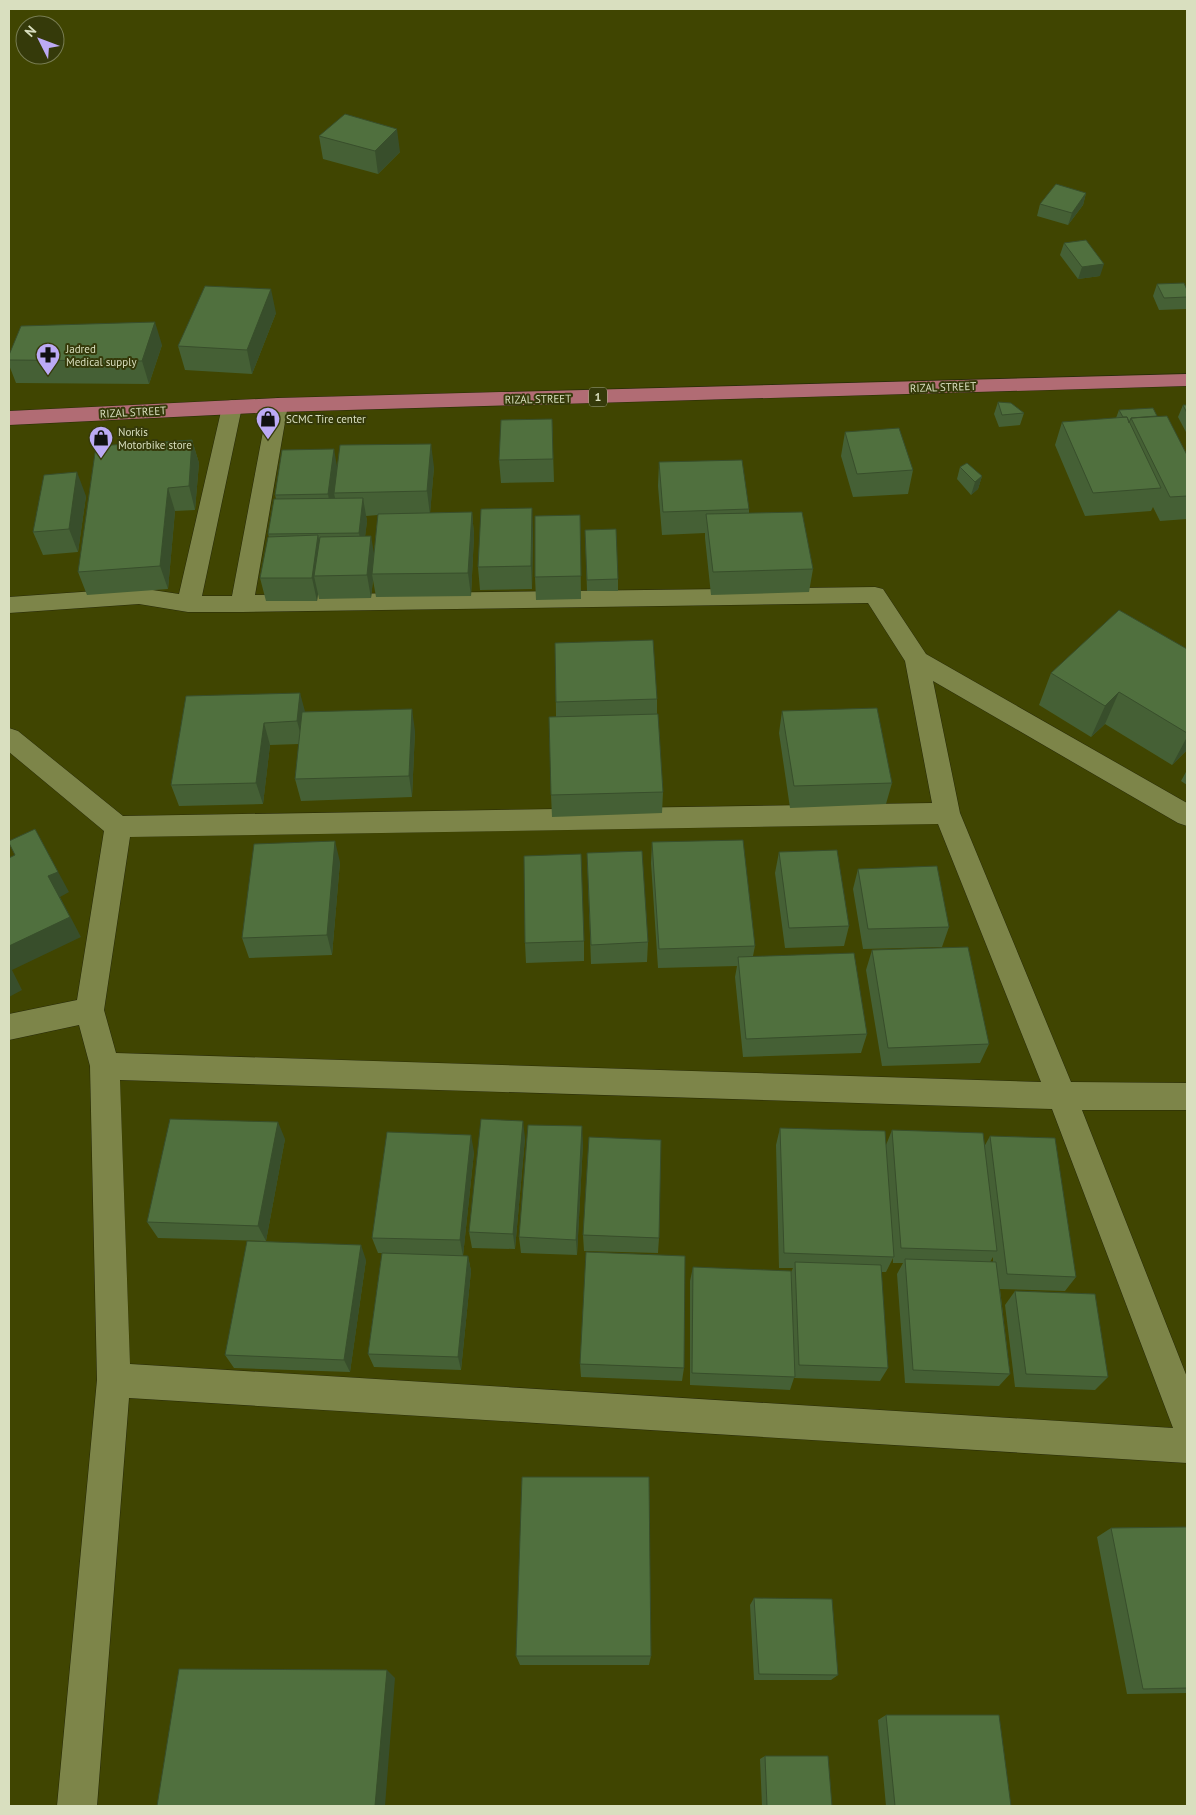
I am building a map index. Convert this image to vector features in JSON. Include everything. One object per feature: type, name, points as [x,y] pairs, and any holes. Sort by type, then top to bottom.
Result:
[{"type":"main road","name":"RIZAL STREET","points":[[9,418],[278,405],[1187,380]]},
{"type":"street","points":[[242,604],[278,405]]},
{"type":"street","points":[[188,604],[232,407]]},
{"type":"street","points":[[9,605],[139,596],[188,604],[242,604],[876,595],[917,660],[947,813],[1062,1096],[1187,1420]]},
{"type":"street","points":[[917,660],[1187,816]]},
{"type":"street","points":[[9,738],[118,827],[947,813]]},
{"type":"street","points":[[76,1806],[114,1380],[105,1066],[90,1010],[118,827]]},
{"type":"street","points":[[9,1028],[90,1010]]},
{"type":"street","points":[[105,1066],[1062,1096],[1187,1096]]},
{"type":"street","points":[[114,1380],[1187,1446]]},
{"type":"building","points":[[345,114],[397,129],[375,151],[319,136]]},
{"type":"building","points":[[1056,184],[1086,193],[1072,213],[1040,204]]},
{"type":"building","points":[[1086,240],[1104,264],[1082,267],[1064,243]]},
{"type":"building","points":[[1184,283],[1187,297],[1164,298],[1157,284]]},
{"type":"building","points":[[205,286],[271,289],[247,350],[178,346]]},
{"type":"building","points":[[155,322],[142,361],[9,360],[9,355],[21,326]]},
{"type":"building","points":[[998,402],[1011,403],[1024,413],[1002,415]]},
{"type":"building","points":[[1183,405],[1187,405],[1187,413]]},
{"type":"building","points":[[1153,408],[1157,416],[1131,418],[1129,423],[1127,417],[1123,417],[1119,410]]},
{"type":"building","points":[[1167,416],[1187,455],[1187,496],[1170,497],[1131,418]]},
{"type":"building","points":[[1127,417],[1161,488],[1093,493],[1062,422]]},
{"type":"building","points":[[552,419],[553,459],[499,460],[501,420]]},
{"type":"building","points":[[899,428],[913,470],[857,474],[845,432]]},
{"type":"building","points":[[192,440],[189,486],[168,488],[160,566],[78,572],[96,446]]},
{"type":"building","points":[[431,444],[427,491],[334,493],[340,445]]},
{"type":"building","points":[[334,449],[328,494],[275,495],[282,450]]},
{"type":"building","points":[[742,460],[749,509],[663,512],[659,462]]},
{"type":"building","points":[[967,463],[982,476],[975,482],[960,467]]},
{"type":"building","points":[[77,472],[69,529],[33,532],[44,475]]},
{"type":"building","points":[[363,498],[359,533],[268,534],[274,499]]},
{"type":"building","points":[[532,508],[531,566],[478,567],[481,509]]},
{"type":"building","points":[[472,512],[468,573],[372,574],[378,514]]},
{"type":"building","points":[[802,512],[813,569],[713,572],[706,514]]},
{"type":"building","points":[[580,515],[581,576],[535,577],[535,516]]},
{"type":"building","points":[[616,529],[618,579],[587,580],[585,530]]},
{"type":"building","points":[[318,535],[312,578],[260,578],[268,537]]},
{"type":"building","points":[[371,536],[367,575],[314,576],[320,537]]},
{"type":"building","points":[[1119,610],[1187,649],[1187,733],[1119,692],[1105,706],[1051,673]]},
{"type":"building","points":[[653,640],[657,699],[556,702],[555,643]]},
{"type":"building","points":[[300,693],[297,721],[264,723],[256,783],[171,785],[186,696]]},
{"type":"building","points":[[877,708],[892,783],[794,786],[782,711]]},
{"type":"building","points":[[412,709],[409,776],[295,779],[302,712]]},
{"type":"building","points":[[658,714],[663,792],[551,795],[549,717]]},
{"type":"building","points":[[35,829],[58,872],[48,876],[70,917],[9,946],[9,858],[15,855],[9,841]]},
{"type":"building","points":[[743,840],[755,946],[659,949],[652,842]]},
{"type":"building","points":[[335,841],[327,935],[242,938],[254,844]]},
{"type":"building","points":[[837,850],[849,926],[789,928],[779,852]]},
{"type":"building","points":[[642,851],[648,942],[591,945],[587,853]]},
{"type":"building","points":[[581,854],[584,941],[525,943],[524,856]]},
{"type":"building","points":[[937,866],[949,927],[868,929],[858,869]]},
{"type":"building","points":[[968,947],[989,1044],[888,1048],[872,950]]},
{"type":"building","points":[[854,953],[867,1034],[746,1039],[738,957]]},
{"type":"building","points":[[170,1119],[278,1122],[258,1226],[147,1222]]},
{"type":"building","points":[[481,1119],[523,1121],[513,1234],[469,1232]]},
{"type":"building","points":[[528,1125],[582,1126],[576,1240],[519,1237]]},
{"type":"building","points":[[780,1128],[885,1131],[894,1257],[784,1253]]},
{"type":"building","points":[[892,1130],[983,1133],[997,1251],[901,1248]]},
{"type":"building","points":[[387,1132],[471,1135],[460,1240],[372,1238]]},
{"type":"building","points":[[990,1136],[1055,1138],[1076,1277],[1007,1274]]},
{"type":"building","points":[[589,1137],[661,1140],[659,1238],[583,1235]]},
{"type":"building","points":[[247,1241],[361,1245],[344,1360],[225,1355]]},
{"type":"building","points":[[586,1252],[685,1256],[684,1368],[580,1364]]},
{"type":"building","points":[[382,1253],[468,1256],[458,1357],[368,1354]]},
{"type":"building","points":[[905,1259],[996,1262],[1010,1374],[913,1370]]},
{"type":"building","points":[[795,1262],[881,1265],[888,1368],[799,1365]]},
{"type":"building","points":[[693,1267],[791,1271],[795,1377],[692,1373]]},
{"type":"building","points":[[1015,1291],[1095,1294],[1108,1377],[1026,1374]]},
{"type":"building","points":[[522,1477],[649,1477],[651,1656],[516,1656]]},
{"type":"building","points":[[1187,1527],[1187,1688],[1143,1689],[1111,1528]]},
{"type":"building","points":[[754,1598],[832,1599],[838,1675],[759,1674]]},
{"type":"building","points":[[179,1669],[387,1670],[375,1806],[157,1806]]},
{"type":"building","points":[[886,1715],[999,1715],[1011,1806],[895,1806]]},
{"type":"building","points":[[765,1756],[828,1756],[832,1806],[767,1806]]},
{"type":"place","name":"Jadred Medical supply","points":[[48,376]]},
{"type":"place","name":"SCMC Tire center","points":[[268,440]]},
{"type":"place","name":"Norkis Motorbike store","points":[[101,459]]}]
